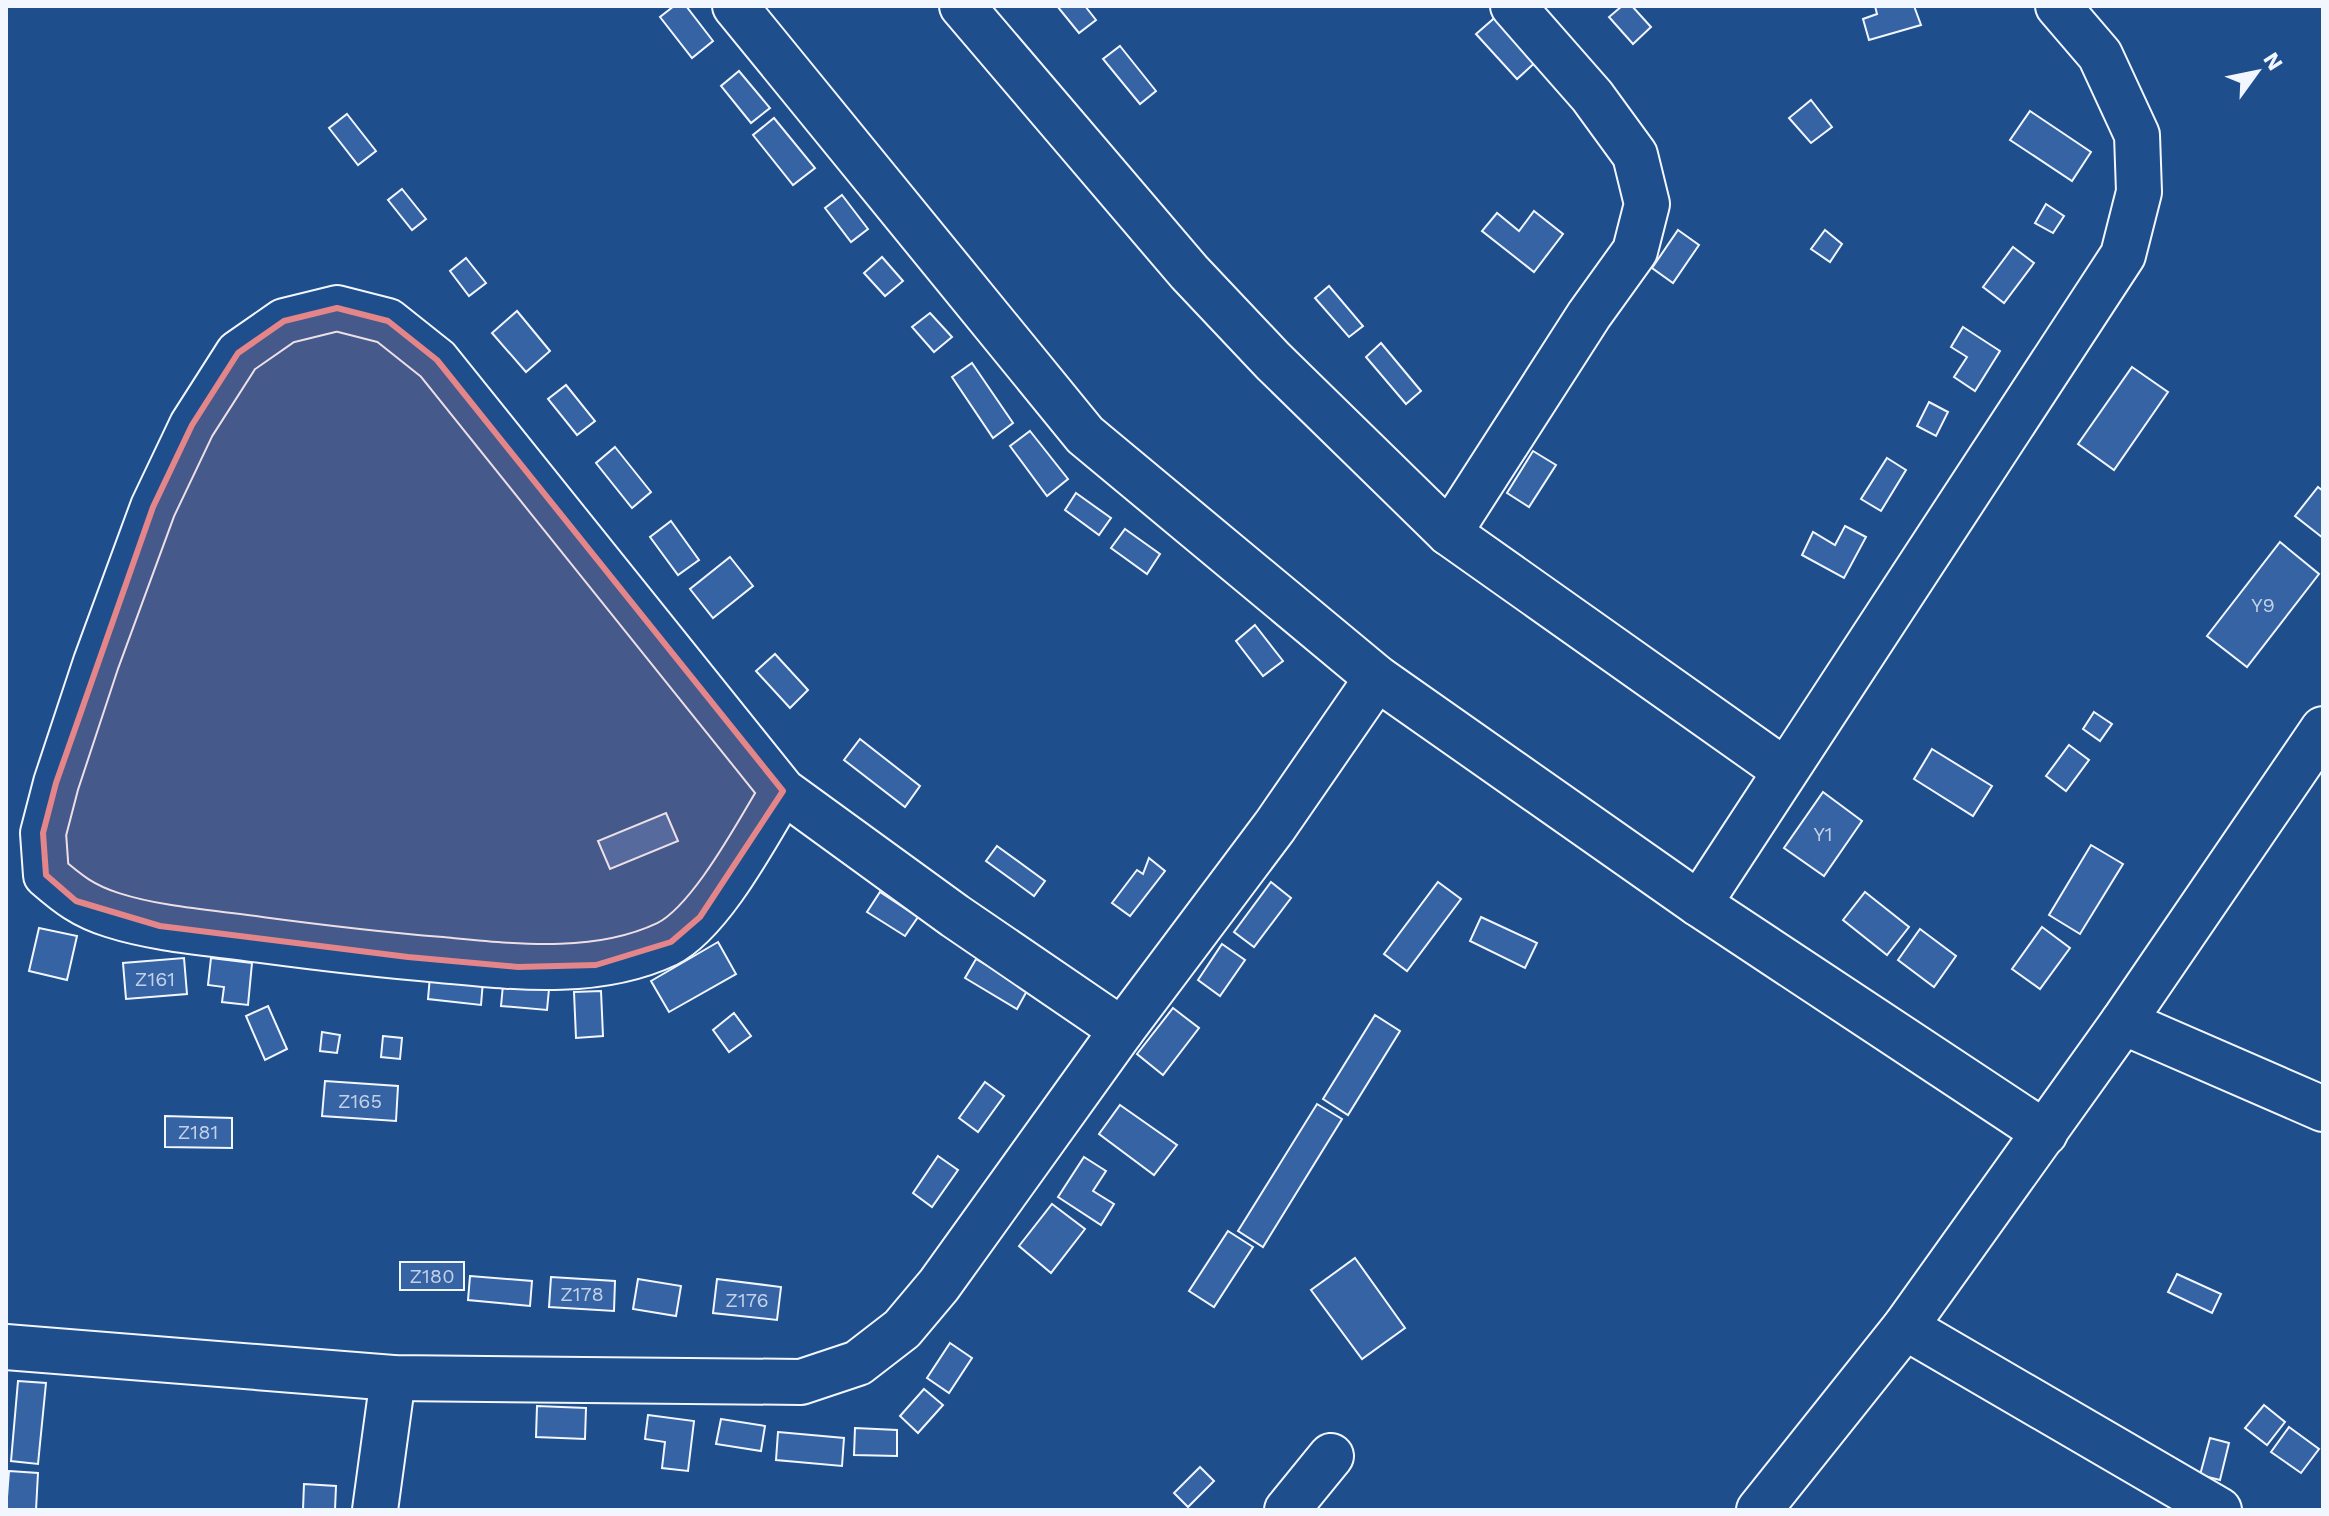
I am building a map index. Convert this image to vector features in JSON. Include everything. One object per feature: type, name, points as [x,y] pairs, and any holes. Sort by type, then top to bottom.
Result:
[{"type":"street","points":[[735,6],[1085,435],[1377,678],[1699,904],[2045,1133]]},
{"type":"street","points":[[962,6],[1189,272],[1315,403],[1449,533],[1784,770]]},
{"type":"street","points":[[1449,533],[1589,315],[1635,251],[1647,204],[1635,155],[1592,96],[1513,6]]},
{"type":"street","points":[[1699,904],[2123,255],[2139,192],[2137,135],[2100,55],[2058,6]]},
{"type":"street","points":[[783,791],[742,858],[700,917],[671,942],[641,955],[596,965],[518,967],[408,957],[160,926],[113,916],[76,901],[46,875],[43,833],[61,767],[153,507],[192,425],[238,353],[284,321],[337,308],[388,321],[437,360],[783,791],[955,916],[1122,1030]]},
{"type":"street","points":[[6,1347],[393,1378],[801,1382],[858,1363],[902,1329],[939,1285],[1122,1030],[1275,826],[1377,678]]},
{"type":"street","points":[[1759,1510],[1905,1327],[2123,1022],[2323,729]]},
{"type":"street","points":[[2123,1022],[2323,1109]]},
{"type":"street","points":[[1905,1327],[2219,1510]]},
{"type":"street","points":[[375,1510],[393,1378]]},
{"type":"street","points":[[1287,1510],[1331,1456]]},
{"type":"highlighted area","points":[[337,308],[388,321],[437,360],[783,791],[700,917],[671,942],[596,965],[518,967],[408,957],[160,926],[76,901],[46,875],[43,833],[56,783],[153,507],[192,425],[238,353],[284,321]]},
{"type":"building","points":[[674,6],[686,6],[713,41],[692,58],[660,17]]},
{"type":"building","points":[[1057,6],[1085,6],[1096,20],[1079,33]]},
{"type":"building","points":[[1622,6],[1632,6],[1651,27],[1633,44],[1609,17]]},
{"type":"building","points":[[1875,6],[1914,6],[1921,25],[1869,40],[1863,19],[1877,14]]},
{"type":"building","points":[[1499,14],[1539,59],[1517,79],[1476,34]]},
{"type":"building","points":[[1120,46],[1156,91],[1140,104],[1103,59]]},
{"type":"building","points":[[739,71],[770,108],[751,123],[721,86]]},
{"type":"building","points":[[1811,100],[1832,127],[1811,143],[1789,118]]},
{"type":"building","points":[[2030,111],[2091,152],[2072,181],[2010,140]]},
{"type":"building","points":[[347,114],[376,151],[358,165],[329,128]]},
{"type":"building","points":[[774,118],[815,168],[793,185],[753,135]]},
{"type":"building","points":[[402,189],[426,219],[412,230],[388,200]]},
{"type":"building","points":[[842,195],[868,229],[851,242],[825,208]]},
{"type":"building","points":[[2046,204],[2064,216],[2053,233],[2035,223]]},
{"type":"building","points":[[1534,211],[1563,234],[1534,272],[1482,231],[1497,213],[1519,231]]},
{"type":"building","points":[[1678,230],[1699,245],[1673,283],[1652,268]]},
{"type":"building","points":[[1825,230],[1842,244],[1830,262],[1811,249]]},
{"type":"building","points":[[2013,247],[2034,263],[2004,303],[1983,287]]},
{"type":"building","points":[[882,257],[903,281],[885,296],[864,273]]},
{"type":"building","points":[[466,258],[486,283],[469,296],[450,271]]},
{"type":"building","points":[[1329,286],[1363,326],[1349,337],[1315,298]]},
{"type":"building","points":[[517,311],[550,351],[526,372],[492,333]]},
{"type":"building","points":[[930,313],[952,337],[934,352],[912,327]]},
{"type":"building","points":[[1963,327],[2000,351],[1975,391],[1954,377],[1967,357],[1951,347]]},
{"type":"building","points":[[1381,343],[1421,391],[1406,404],[1366,357]]},
{"type":"building","points":[[972,363],[1013,423],[993,438],[952,377]]},
{"type":"building","points":[[2132,367],[2168,392],[2114,470],[2078,444]]},
{"type":"building","points":[[566,385],[595,421],[577,435],[548,399]]},
{"type":"building","points":[[1929,402],[1948,412],[1936,436],[1917,426]]},
{"type":"building","points":[[1030,431],[1068,479],[1047,496],[1010,446]]},
{"type":"building","points":[[615,447],[651,492],[632,508],[596,463]]},
{"type":"building","points":[[1533,451],[1556,465],[1529,507],[1507,493]]},
{"type":"building","points":[[1887,458],[1906,470],[1881,511],[1861,499]]},
{"type":"building","points":[[2318,487],[2323,491],[2323,538],[2295,516]]},
{"type":"building","points":[[1076,493],[1111,518],[1099,535],[1065,510]]},
{"type":"building","points":[[671,521],[699,560],[678,575],[650,537]]},
{"type":"building","points":[[1845,526],[1866,537],[1844,578],[1802,555],[1813,532],[1835,545]]},
{"type":"building","points":[[1125,529],[1160,554],[1147,574],[1111,548]]},
{"type":"building","points":[[2280,542],[2319,574],[2247,667],[2207,636]]},
{"type":"building","points":[[730,557],[753,586],[713,618],[690,589]]},
{"type":"building","points":[[1255,625],[1283,661],[1263,676],[1236,641]]},
{"type":"building","points":[[775,654],[808,690],[790,708],[756,671]]},
{"type":"building","points":[[2094,712],[2112,724],[2100,741],[2083,729]]},
{"type":"building","points":[[860,739],[920,786],[905,807],[844,760]]},
{"type":"building","points":[[2069,745],[2089,760],[2066,791],[2046,776]]},
{"type":"building","points":[[1932,749],[1992,786],[1973,816],[1914,779]]},
{"type":"building","points":[[1823,792],[1862,821],[1824,876],[1784,848]]},
{"type":"building","points":[[666,813],[678,841],[610,869],[598,841]]},
{"type":"building","points":[[2091,845],[2123,864],[2080,934],[2049,915]]},
{"type":"building","points":[[997,846],[1045,881],[1034,896],[986,861]]},
{"type":"building","points":[[1149,858],[1165,871],[1130,916],[1112,903],[1137,870],[1143,874]]},
{"type":"building","points":[[1271,882],[1291,898],[1254,947],[1234,932]]},
{"type":"building","points":[[1438,882],[1461,899],[1407,971],[1384,954]]},
{"type":"building","points":[[880,892],[918,917],[905,936],[867,912]]},
{"type":"building","points":[[1865,892],[1909,927],[1887,955],[1843,920]]},
{"type":"building","points":[[1481,917],[1537,943],[1525,968],[1470,941]]},
{"type":"building","points":[[2042,927],[2070,948],[2040,989],[2012,969]]},
{"type":"building","points":[[39,928],[77,936],[67,980],[29,971]]},
{"type":"building","points":[[1920,929],[1956,956],[1934,987],[1898,960]]},
{"type":"building","points":[[718,942],[736,974],[669,1012],[651,981]]},
{"type":"building","points":[[1222,944],[1245,960],[1220,996],[1198,980]]},
{"type":"building","points":[[184,958],[187,994],[126,999],[123,963]]},
{"type":"building","points":[[211,958],[252,963],[248,1005],[222,1002],[224,987],[208,985]]},
{"type":"building","points":[[976,959],[1028,989],[1017,1009],[965,978]]},
{"type":"building","points":[[430,976],[483,981],[481,1005],[428,999]]},
{"type":"building","points":[[503,985],[549,989],[547,1010],[501,1006]]},
{"type":"building","points":[[601,991],[603,1036],[576,1038],[574,992]]},
{"type":"building","points":[[268,1006],[287,1049],[265,1060],[246,1016]]},
{"type":"building","points":[[1173,1008],[1199,1028],[1163,1075],[1137,1054]]},
{"type":"building","points":[[734,1013],[751,1036],[729,1052],[713,1030]]},
{"type":"building","points":[[1375,1015],[1400,1031],[1348,1115],[1323,1099]]},
{"type":"building","points":[[322,1032],[340,1035],[337,1053],[320,1051]]},
{"type":"building","points":[[383,1036],[402,1038],[400,1059],[381,1057]]},
{"type":"building","points":[[325,1081],[398,1086],[396,1121],[322,1116]]},
{"type":"building","points":[[985,1082],[1004,1096],[978,1132],[959,1118]]},
{"type":"building","points":[[1317,1104],[1342,1119],[1263,1247],[1238,1231]]},
{"type":"building","points":[[1120,1105],[1177,1145],[1154,1175],[1099,1134]]},
{"type":"building","points":[[165,1116],[232,1118],[232,1148],[165,1147]]},
{"type":"building","points":[[938,1156],[958,1170],[932,1207],[913,1193]]},
{"type":"building","points":[[1084,1157],[1106,1171],[1093,1191],[1114,1204],[1101,1225],[1058,1197]]},
{"type":"building","points":[[1052,1204],[1085,1229],[1051,1273],[1019,1246]]},
{"type":"building","points":[[1228,1231],[1253,1247],[1214,1307],[1189,1291]]},
{"type":"building","points":[[1355,1258],[1405,1328],[1362,1359],[1311,1290]]},
{"type":"building","points":[[400,1262],[464,1262],[464,1290],[400,1290]]},
{"type":"building","points":[[2177,1274],[2221,1294],[2212,1313],[2168,1292]]},
{"type":"building","points":[[470,1276],[532,1281],[530,1306],[468,1300]]},
{"type":"building","points":[[551,1277],[615,1281],[614,1311],[549,1307]]},
{"type":"building","points":[[638,1279],[681,1286],[676,1316],[633,1309]]},
{"type":"building","points":[[717,1279],[781,1287],[777,1320],[713,1313]]},
{"type":"building","points":[[950,1343],[972,1358],[949,1393],[927,1378]]},
{"type":"building","points":[[18,1381],[46,1383],[38,1464],[11,1461]]},
{"type":"building","points":[[924,1389],[943,1405],[918,1433],[900,1416]]},
{"type":"building","points":[[2264,1405],[2285,1422],[2267,1445],[2245,1428]]},
{"type":"building","points":[[537,1406],[586,1408],[585,1439],[536,1437]]},
{"type":"building","points":[[648,1415],[694,1421],[688,1471],[662,1468],[665,1442],[645,1439]]},
{"type":"building","points":[[721,1419],[765,1426],[761,1451],[716,1444]]},
{"type":"building","points":[[2289,1427],[2319,1449],[2301,1473],[2271,1452]]},
{"type":"building","points":[[855,1428],[897,1430],[897,1456],[854,1455]]},
{"type":"building","points":[[778,1432],[844,1438],[842,1466],[776,1460]]},
{"type":"building","points":[[2210,1438],[2229,1443],[2220,1480],[2200,1475]]},
{"type":"building","points":[[1200,1467],[1214,1481],[1188,1507],[1174,1493]]},
{"type":"building","points":[[9,1471],[38,1473],[36,1510],[6,1510]]},
{"type":"building","points":[[304,1484],[336,1486],[335,1510],[303,1510]]}]
